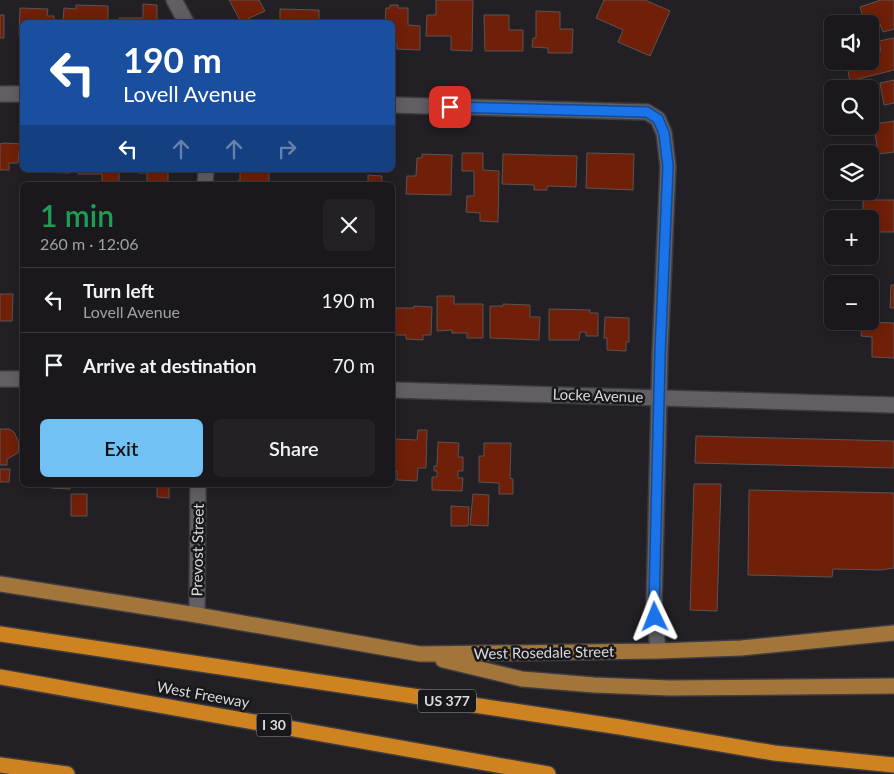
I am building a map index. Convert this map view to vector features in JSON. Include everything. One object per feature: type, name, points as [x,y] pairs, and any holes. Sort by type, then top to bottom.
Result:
[{"type":"highway","name":"US 377","points":[[0,634],[620,726],[774,753],[894,764]]},
{"type":"highway","name":"West Freeway","points":[[0,677],[548,774]]},
{"type":"highway","points":[[0,764],[67,774]]},
{"type":"main road","points":[[0,584],[197,615]]},
{"type":"main road","name":"West Rosedale Street","points":[[197,615],[420,654],[741,648],[894,633]]},
{"type":"main road","points":[[420,654],[522,679],[594,685],[669,688],[894,686]]},
{"type":"street","points":[[174,0],[185,20]]},
{"type":"street","points":[[0,94],[20,94]]},
{"type":"street","points":[[395,105],[647,112],[658,119],[664,133],[668,166],[654,606],[658,651]]},
{"type":"street","points":[[0,379],[20,380]]},
{"type":"street","name":"Locke Avenue","points":[[395,390],[894,405]]},
{"type":"street","name":"Prevost Street","points":[[197,615],[198,487]]},
{"type":"building","points":[[229,0],[259,0],[265,11],[245,20],[240,20]]},
{"type":"building","points":[[436,0],[473,0],[472,51],[451,50],[451,36],[426,36],[427,15],[436,15]]},
{"type":"building","points":[[604,0],[645,0],[670,11],[650,56],[618,42],[623,30],[596,18]]},
{"type":"building","points":[[881,0],[894,0],[894,29],[883,32],[879,24],[879,15],[862,15],[860,7]]},
{"type":"building","points":[[143,4],[157,5],[157,20],[119,20],[119,18],[143,18]]},
{"type":"building","points":[[76,5],[108,6],[108,20],[63,20],[64,8],[76,9]]},
{"type":"building","points":[[390,5],[398,5],[398,8],[408,8],[408,25],[420,26],[420,50],[397,49],[397,44],[395,44],[395,20],[385,20],[386,8],[390,8]]},
{"type":"building","points":[[20,8],[48,9],[47,16],[54,16],[54,20],[20,20],[19,35]]},
{"type":"building","points":[[280,9],[319,10],[319,20],[280,20]]},
{"type":"building","points":[[536,11],[560,12],[560,29],[573,29],[572,53],[548,53],[548,48],[532,47],[533,38],[536,38]]},
{"type":"building","points":[[0,15],[4,15],[4,38],[0,38]]},
{"type":"building","points":[[484,15],[509,15],[509,30],[523,30],[523,51],[485,51]]},
{"type":"building","points":[[894,38],[894,70],[850,80],[848,70],[879,70],[879,51],[881,51],[879,41]]},
{"type":"building","points":[[894,80],[894,103],[884,105],[880,83]]},
{"type":"building","points":[[894,121],[894,152],[879,154],[879,145],[877,145],[875,135],[879,135],[879,123]]},
{"type":"building","points":[[0,144],[20,144],[18,163],[9,163],[9,170],[0,170]]},
{"type":"building","points":[[462,153],[483,153],[483,170],[499,171],[498,222],[480,221],[480,213],[466,212],[467,196],[474,196],[474,171],[462,171]]},
{"type":"building","points":[[587,153],[634,154],[633,190],[586,188]]},
{"type":"building","points":[[422,154],[452,155],[451,195],[406,194],[407,176],[416,176],[417,158],[422,158]]},
{"type":"building","points":[[503,154],[577,156],[576,187],[547,186],[547,190],[534,190],[534,185],[502,184]]},
{"type":"building","points":[[35,172],[70,172],[70,173]]},
{"type":"building","points":[[78,172],[119,172],[119,182],[102,182],[102,174],[78,174]]},
{"type":"building","points":[[168,172],[168,182],[147,182],[147,173],[138,173]]},
{"type":"building","points":[[240,172],[269,172],[269,182],[237,182],[240,181]]},
{"type":"building","points":[[368,175],[382,176],[382,182],[368,182]]},
{"type":"building","points":[[863,200],[894,200],[894,232],[879,232],[879,210],[863,210]]},
{"type":"building","points":[[891,285],[894,285],[894,308],[890,308]]},
{"type":"building","points":[[0,294],[13,294],[12,321],[0,321]]},
{"type":"building","points":[[437,296],[454,296],[454,304],[483,304],[483,338],[467,338],[467,333],[452,333],[452,330],[437,331]]},
{"type":"building","points":[[503,304],[530,305],[530,317],[540,317],[539,340],[490,338],[490,306],[503,306]]},
{"type":"building","points":[[414,306],[432,307],[431,335],[423,335],[423,340],[406,339],[406,335],[395,335],[396,308],[414,308]]},
{"type":"building","points":[[549,309],[590,310],[590,313],[598,313],[598,336],[586,336],[586,332],[580,332],[579,340],[549,340]]},
{"type":"building","points":[[605,317],[629,318],[629,342],[626,342],[626,351],[607,350],[607,338],[604,338]]},
{"type":"building","points":[[879,323],[894,323],[894,358],[872,357],[872,337],[861,336],[861,330],[879,330]]},
{"type":"building","points":[[0,429],[9,429],[14,432],[19,443],[18,453],[7,459],[7,465],[0,465]]},
{"type":"building","points":[[418,430],[427,430],[426,468],[418,468],[417,481],[397,480],[397,471],[395,471],[395,439],[417,440]]},
{"type":"building","points":[[696,436],[894,441],[894,468],[695,463]]},
{"type":"building","points":[[438,442],[459,443],[458,457],[463,457],[463,471],[458,471],[458,478],[463,478],[462,491],[432,490],[432,477],[437,477],[437,471],[434,471],[434,466],[437,466]]},
{"type":"building","points":[[484,443],[511,443],[510,478],[513,479],[513,494],[499,494],[499,483],[479,482],[479,456],[484,456]]},
{"type":"building","points":[[0,469],[10,469],[9,482],[0,482]]},
{"type":"building","points":[[694,484],[721,484],[717,611],[690,610]]},
{"type":"building","points":[[70,487],[70,489],[51,488]]},
{"type":"building","points":[[157,487],[169,487],[169,498],[157,497]]},
{"type":"building","points":[[749,490],[894,493],[894,568],[881,570],[833,569],[832,577],[748,575]]},
{"type":"building","points":[[71,494],[87,494],[87,516],[71,516]]},
{"type":"building","points":[[473,494],[489,495],[488,526],[470,525]]},
{"type":"building","points":[[451,506],[469,507],[468,526],[451,526]]},
{"type":"route","points":[[450,107],[647,112],[658,119],[664,133],[668,166],[660,354],[655,617]]}]
